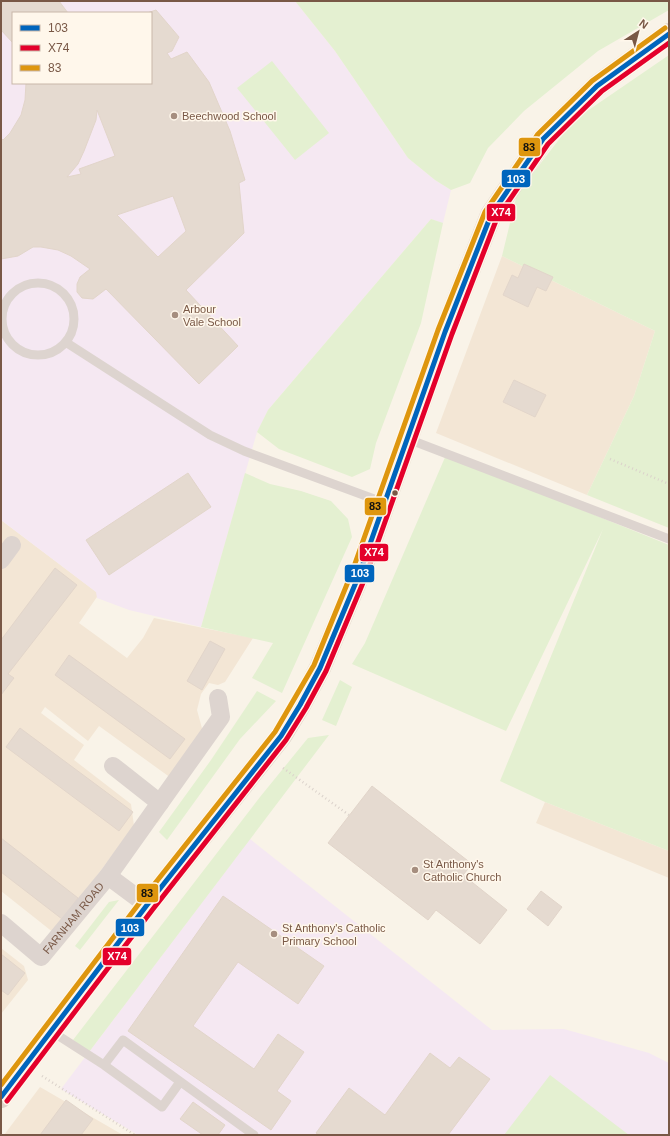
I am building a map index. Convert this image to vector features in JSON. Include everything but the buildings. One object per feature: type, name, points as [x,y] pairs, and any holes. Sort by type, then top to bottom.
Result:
[{"type":"main road","points":[[1,1097],[147,904],[281,736],[320,668],[359,574],[446,332],[491,215],[543,139],[597,86],[669,34]]},
{"type":"street","points":[[1,560],[12,545]]},
{"type":"street","name":"FARNHAM ROAD","points":[[1,923],[41,957],[108,876],[221,717],[218,698]]},
{"type":"street","points":[[113,766],[160,803]]},
{"type":"street","name":"FARNHAM ROAD","points":[[108,876],[147,904]]},
{"type":"lane","points":[[36,282],[51,285],[64,293],[73,307],[75,325],[67,343],[57,351],[50,354],[30,355],[18,350],[10,342],[2,326],[2,312],[8,298],[15,290],[27,284],[36,282]]},
{"type":"lane","points":[[67,343],[210,435],[244,451],[385,504]]},
{"type":"lane","points":[[408,439],[669,539]]},
{"type":"lane","points":[[51,1031],[104,1065],[162,1107],[180,1082]]},
{"type":"lane","points":[[104,1065],[122,1040],[254,1135]]},
{"type":"path","points":[[610,459],[669,484]]},
{"type":"path","points":[[265,755],[349,815]]},
{"type":"path","points":[[36,1072],[135,1135]]},
{"type":"shaded area","name":"Arbour Vale School","points":[[1,1],[295,1],[335,51],[408,158],[435,180],[451,190],[443,223],[431,219],[268,410],[257,432],[201,627],[129,610],[97,598],[96,592],[1,520]]},
{"type":"shaded area","points":[[502,256],[655,331],[634,396],[587,495],[436,433]]},
{"type":"shaded area","points":[[1,520],[99,594],[79,623],[127,658],[143,638],[154,618],[253,638],[225,682],[218,685],[209,683],[201,694],[197,710],[203,732],[171,778],[99,726],[88,741],[45,707],[41,713],[84,745],[74,760],[131,804],[134,826],[54,933],[1,891]]},
{"type":"shaded area","points":[[545,802],[669,851],[669,878],[536,823]]},
{"type":"shaded area","name":"St Anthony's Catholic Primary School","points":[[250,839],[492,1030],[564,1029],[649,1053],[669,1063],[669,1135],[138,1135],[61,1089]]},
{"type":"shaded area","points":[[1,948],[24,966],[28,980],[1,1014]]},
{"type":"shaded area","points":[[40,1087],[123,1135],[4,1135]]},
{"type":"green space","points":[[295,1],[669,1],[669,10],[598,51],[524,111],[488,148],[470,183],[451,190],[435,180],[408,158],[335,51]]},
{"type":"green space","points":[[669,55],[669,528],[587,495],[634,396],[655,331],[502,256],[517,194],[574,120]]},
{"type":"green space","points":[[272,61],[329,133],[295,160],[237,88]]},
{"type":"green space","points":[[431,219],[443,223],[421,323],[376,443],[370,469],[352,477],[279,449],[257,432],[268,410]]},
{"type":"green space","points":[[446,455],[669,545],[669,851],[545,802],[500,781],[603,529],[506,731],[352,664],[365,643]]},
{"type":"green space","points":[[245,473],[270,484],[301,491],[331,501],[348,519],[352,537],[282,693],[252,678],[273,643],[201,627]]},
{"type":"green space","points":[[340,680],[352,687],[336,726],[322,720]]},
{"type":"green space","points":[[257,691],[276,701],[240,739],[167,840],[159,832],[211,760]]},
{"type":"green space","points":[[329,735],[89,1052],[73,1040],[260,797],[308,738]]},
{"type":"green space","points":[[119,900],[80,950],[75,946],[109,902]]},
{"type":"green space","points":[[550,1075],[629,1135],[504,1135]]},
{"type":"transit line","name":"83","points":[[1,1085],[141,901],[275,732],[314,665],[352,572],[438,330],[485,212],[538,134],[592,81],[665,28]]},
{"type":"transit line","name":"103","points":[[1,1097],[147,905],[281,736],[300,705],[320,668],[359,575],[445,332],[491,215],[543,139],[597,86],[669,34]]},
{"type":"transit line","name":"X74","points":[[7,1101],[153,909],[286,740],[306,708],[326,671],[365,578],[452,334],[497,218],[548,144],[602,91],[669,43]]},
{"type":"place","name":"Beechwood School","points":[[174,116]]},
{"type":"place","name":"Arbour Vale School","points":[[175,315]]},
{"type":"place","name":"St Anthony's Catholic Church","points":[[415,870]]},
{"type":"place","name":"St Anthony's Catholic Primary School","points":[[274,934]]}]
